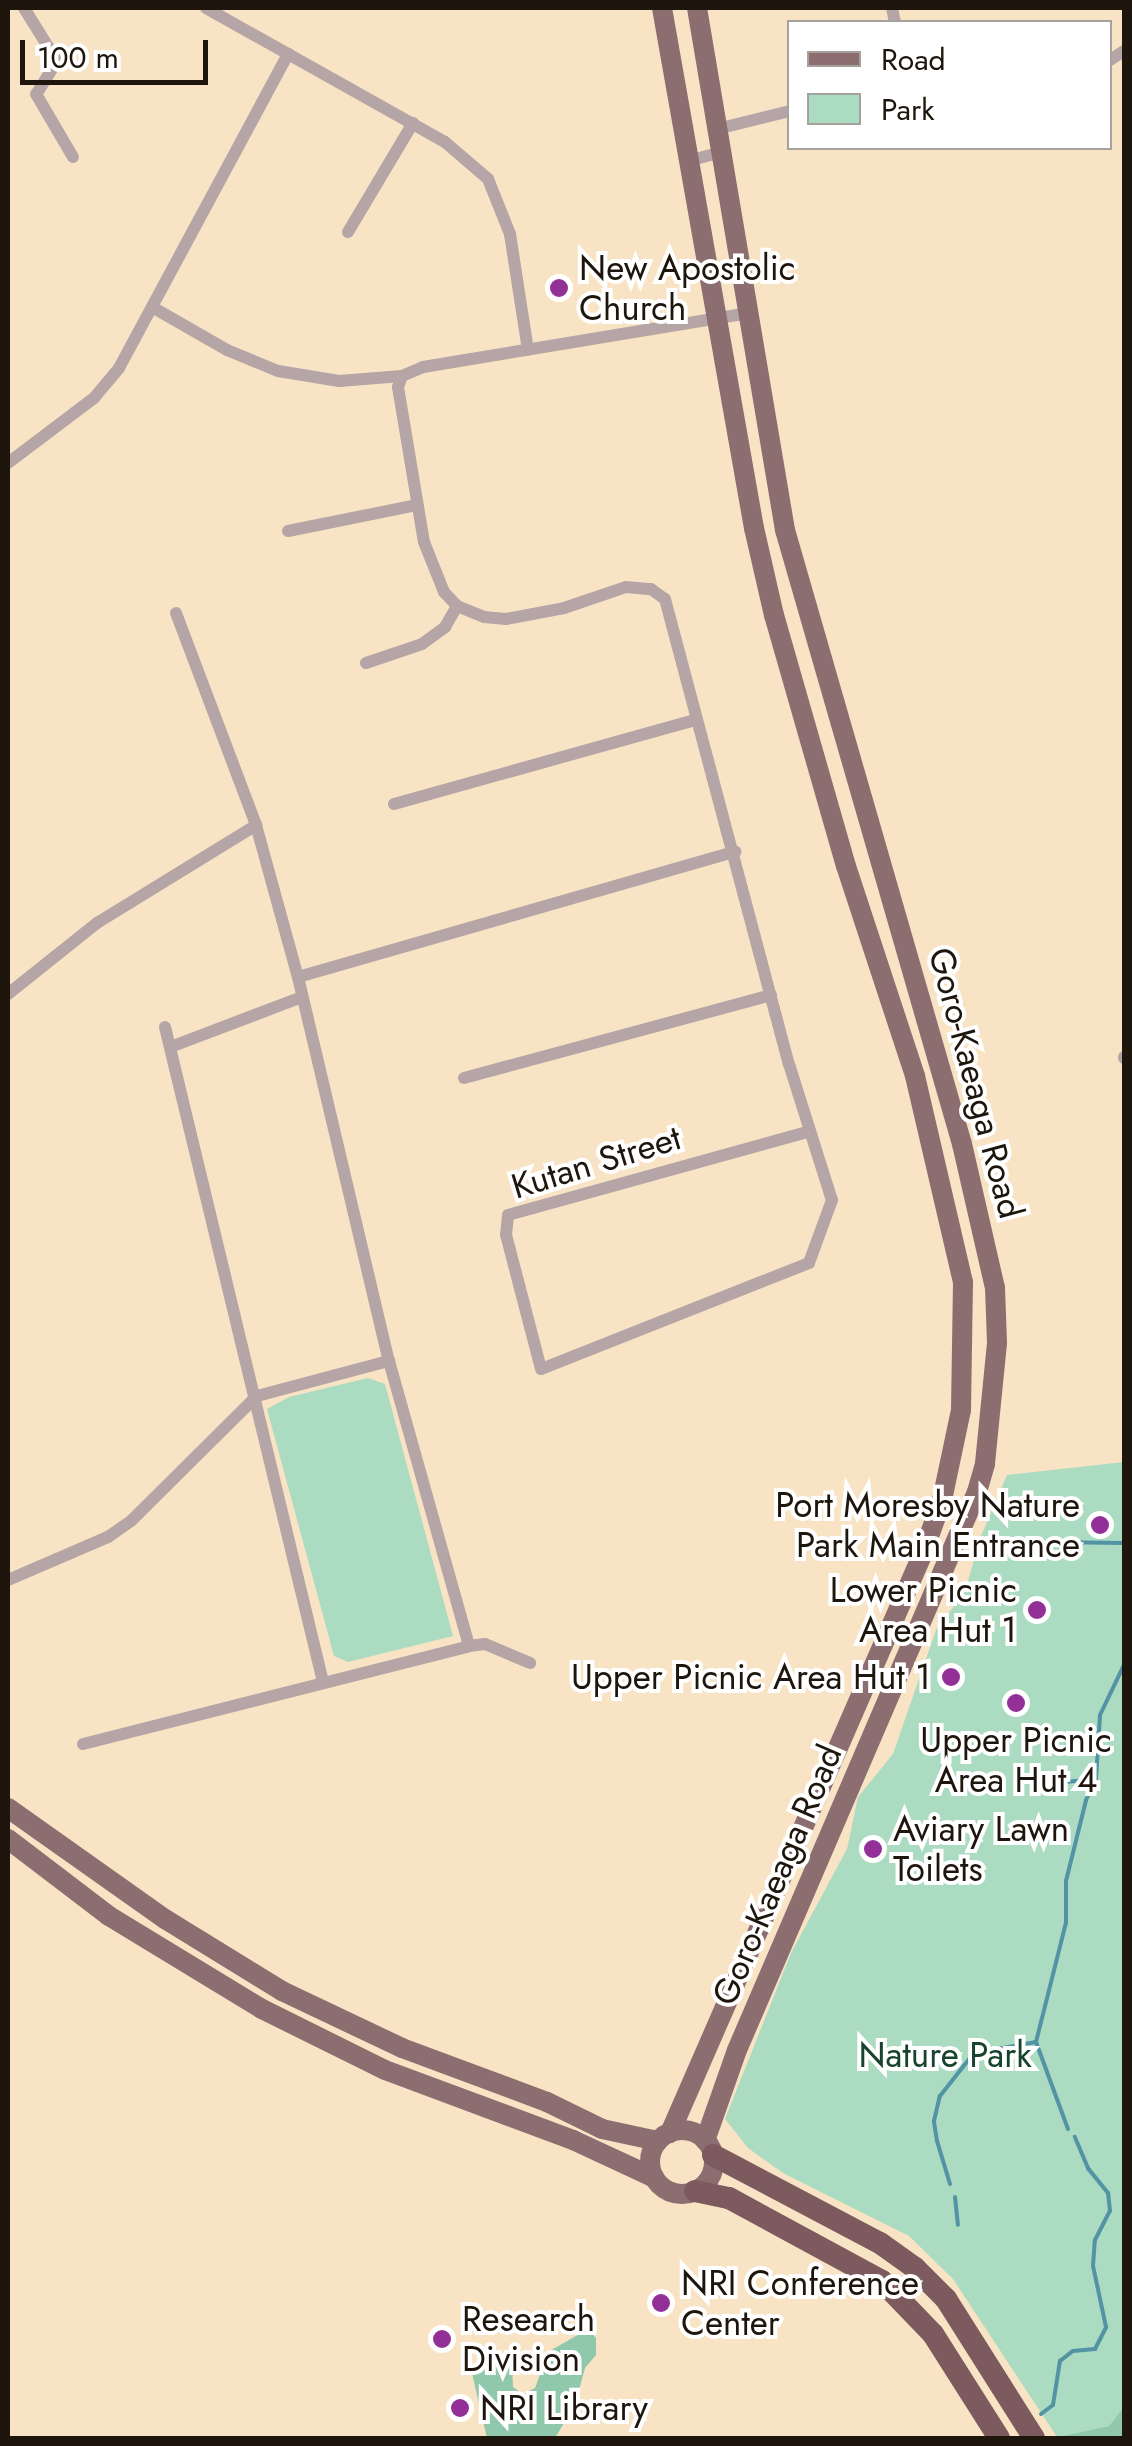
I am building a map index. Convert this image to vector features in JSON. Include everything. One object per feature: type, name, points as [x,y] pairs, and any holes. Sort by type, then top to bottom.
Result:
[{"type":"highway","points":[[709,2148],[867,2236],[915,2268],[946,2299],[1034,2438]]},
{"type":"highway","points":[[694,2191],[729,2198],[757,2211],[882,2280],[933,2334],[999,2438]]},
{"type":"main road","name":"Goro-Kaeaga Road","points":[[662,8],[716,320],[774,615],[846,866],[914,1076],[964,1282],[956,1442],[924,1552],[664,2137]]},
{"type":"main road","name":"Goro-Kaeaga Road","points":[[697,8],[785,530],[966,1162],[995,1288],[997,1343],[985,1464],[977,1492],[737,2050],[709,2148]]},
{"type":"main road","points":[[8,1808],[153,1912],[282,1991],[402,2048],[547,2102],[602,2128],[664,2137],[689,2131],[709,2148],[710,2176],[694,2191],[677,2194],[654,2178],[574,2140],[384,2070],[262,2009],[110,1916],[8,1839]]},
{"type":"main road","points":[[654,2178],[650,2159],[664,2137]]},
{"type":"street","points":[[24,8],[57,61],[36,94],[73,157]]},
{"type":"street","points":[[206,8],[445,142],[488,179],[510,234],[528,350]]},
{"type":"street","points":[[8,463],[94,398],[120,368],[288,54]]},
{"type":"street","points":[[717,129],[787,113]]},
{"type":"street","points":[[348,232],[413,123]]},
{"type":"street","points":[[688,161],[720,152]]},
{"type":"street","points":[[152,308],[227,350],[278,372],[339,381],[402,376],[423,367],[748,314]]},
{"type":"street","points":[[402,376],[398,387],[429,559],[444,592],[457,606],[484,617],[506,620],[564,608],[626,587],[655,591],[670,610],[694,720],[735,852],[808,1132]]},
{"type":"street","points":[[288,530],[418,505]]},
{"type":"street","points":[[366,663],[422,644],[445,628],[457,606]]},
{"type":"street","points":[[176,613],[256,825],[298,977],[390,1361],[469,1646]]},
{"type":"street","points":[[394,804],[694,720]]},
{"type":"street","points":[[8,994],[97,923],[256,825]]},
{"type":"street","points":[[298,977],[735,852]]},
{"type":"street","points":[[464,1078],[771,995]]},
{"type":"street","points":[[172,1046],[302,998]]},
{"type":"street","points":[[165,1027],[323,1682]]},
{"type":"street","name":"Kutan Street","points":[[808,1132],[832,1200],[808,1263],[556,1367],[541,1369],[506,1236],[508,1215],[808,1132]]},
{"type":"street","points":[[8,1580],[108,1537],[132,1520],[257,1396],[390,1361]]},
{"type":"street","points":[[83,1744],[469,1646],[485,1644],[530,1663]]},
{"type":"green space","points":[[368,1378],[385,1384],[453,1636],[348,1662],[334,1656],[267,1409],[289,1397]]},
{"type":"green space","name":"Nature Park","points":[[1124,1462],[1124,2407],[1109,2426],[1057,2437],[953,2279],[909,2236],[783,2173],[748,2148],[725,2119],[791,1953],[847,1849],[858,1797],[893,1754],[936,1630],[965,1591],[981,1536],[1007,1475]]},
{"type":"green space","points":[[588,2329],[596,2338],[596,2355],[585,2368],[575,2405],[555,2438],[487,2438],[471,2369],[486,2362],[512,2365],[513,2387],[523,2394],[535,2388],[548,2352]]},
{"type":"green space","points":[[1124,2407],[1124,2438],[1057,2437],[1109,2426]]},
{"type":"waterway","points":[[990,1541],[1124,1543]]},
{"type":"waterway","points":[[1051,1777],[1066,1782],[1096,1779],[1100,1715],[1124,1665]]},
{"type":"waterway","points":[[1068,2129],[1036,2042],[1066,1923],[1066,1881],[1086,1800],[1096,1779]]},
{"type":"waterway","points":[[950,2184],[934,2121],[940,2096],[974,2053],[1036,2042]]},
{"type":"waterway","points":[[1041,2414],[1053,2405],[1060,2361],[1073,2351],[1095,2349],[1106,2327],[1093,2266],[1095,2240],[1110,2211],[1108,2193],[1088,2168],[1075,2137]]},
{"type":"waterway","points":[[955,2197],[958,2225]]},
{"type":"place","name":"New Apostolic Church","points":[[559,288]]},
{"type":"place","name":"Port Moresby Nature Park Main Entrance","points":[[1100,1525]]},
{"type":"place","name":"Lower Picnic Area Hut 1","points":[[1037,1610]]},
{"type":"place","name":"Upper Picnic Area Hut 1","points":[[951,1677]]},
{"type":"place","name":"Upper Picnic Area Hut 4","points":[[1016,1703]]},
{"type":"place","name":"Aviary Lawn Toilets","points":[[873,1849]]},
{"type":"place","name":"NRI Conference Center","points":[[661,2303]]},
{"type":"place","name":"Research Division","points":[[442,2339]]},
{"type":"place","name":"NRI Library","points":[[460,2408]]}]
